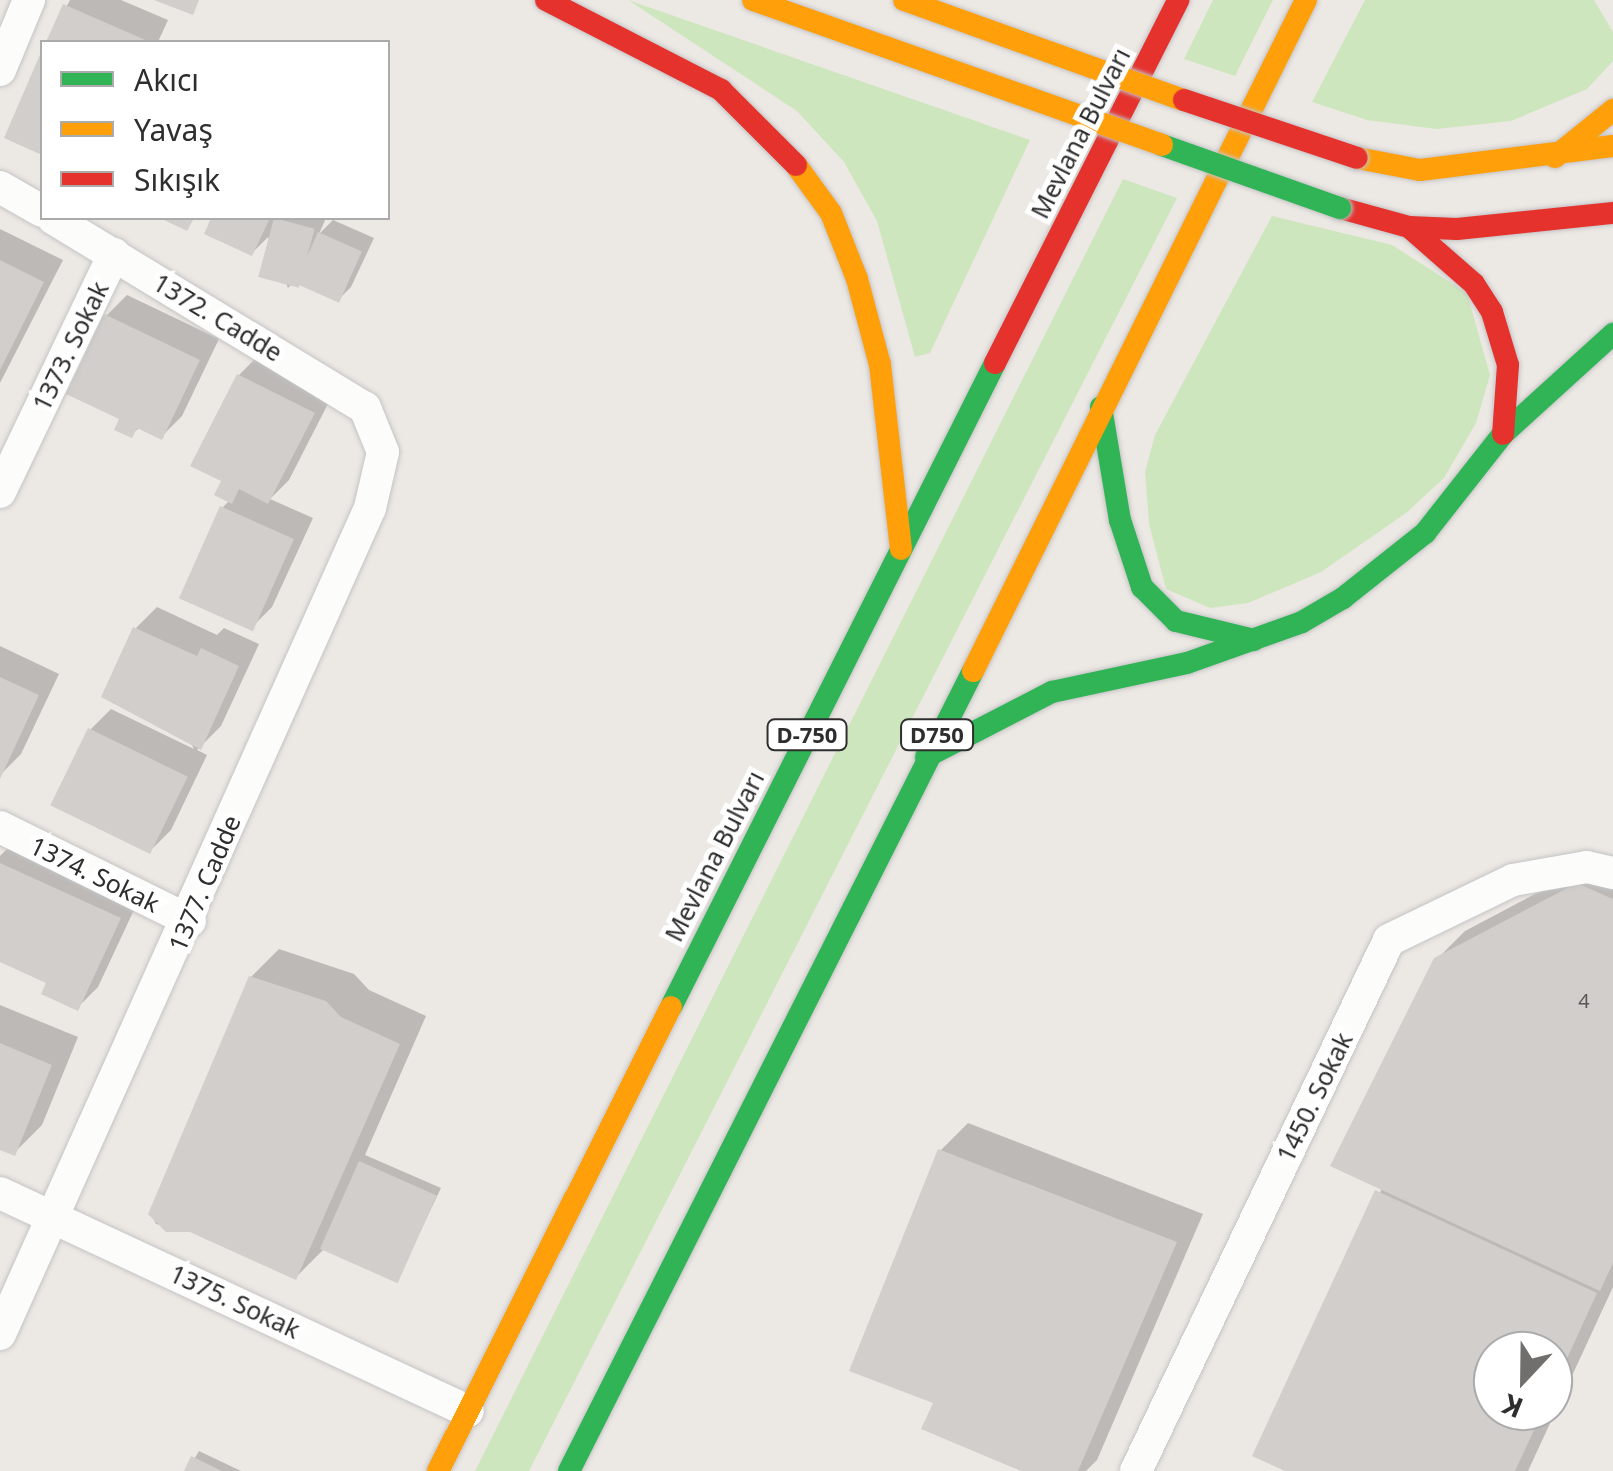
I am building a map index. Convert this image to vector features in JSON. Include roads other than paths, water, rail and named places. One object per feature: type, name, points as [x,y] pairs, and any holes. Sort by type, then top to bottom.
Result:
[{"type":"main road","points":[[546,0],[721,90],[783,146],[830,213],[857,278],[880,366],[901,549]]},
{"type":"main road","points":[[753,0],[1340,208],[1409,226],[1457,229],[1613,213]]},
{"type":"main road","points":[[904,0],[1357,158],[1420,170],[1613,146]]},
{"type":"main road","name":"Mevlana Bulvarı","points":[[438,1471],[1178,0]]},
{"type":"main road","name":"D750","points":[[568,1471],[1101,407],[1226,172],[1306,0]]},
{"type":"main road","points":[[1555,156],[1613,110]]},
{"type":"main road","points":[[1409,226],[1474,284],[1492,312],[1508,366],[1503,434]]},
{"type":"main road","points":[[926,757],[1052,692],[1187,663],[1257,640],[1316,614],[1387,566],[1446,511],[1503,434],[1613,334]]},
{"type":"main road","points":[[1101,407],[1120,520],[1142,587],[1176,621],[1200,632],[1257,640]]},
{"type":"street","points":[[0,70],[29,0]]},
{"type":"street","points":[[0,187],[40,210]]},
{"type":"street","name":"1372. Cadde","points":[[56,220],[334,386],[365,408],[376,424]]},
{"type":"street","name":"1373. Sokak","points":[[0,492],[114,254]]},
{"type":"street","name":"1377. Cadde","points":[[0,1334],[190,921],[370,508],[383,452],[376,424]]},
{"type":"street","name":"1374. Sokak","points":[[0,827],[190,921]]},
{"type":"street","name":"1450. Sokak","points":[[1136,1471],[1389,940],[1513,880],[1587,867],[1613,873]]},
{"type":"street","name":"1375. Sokak","points":[[0,1193],[468,1410]]}]
